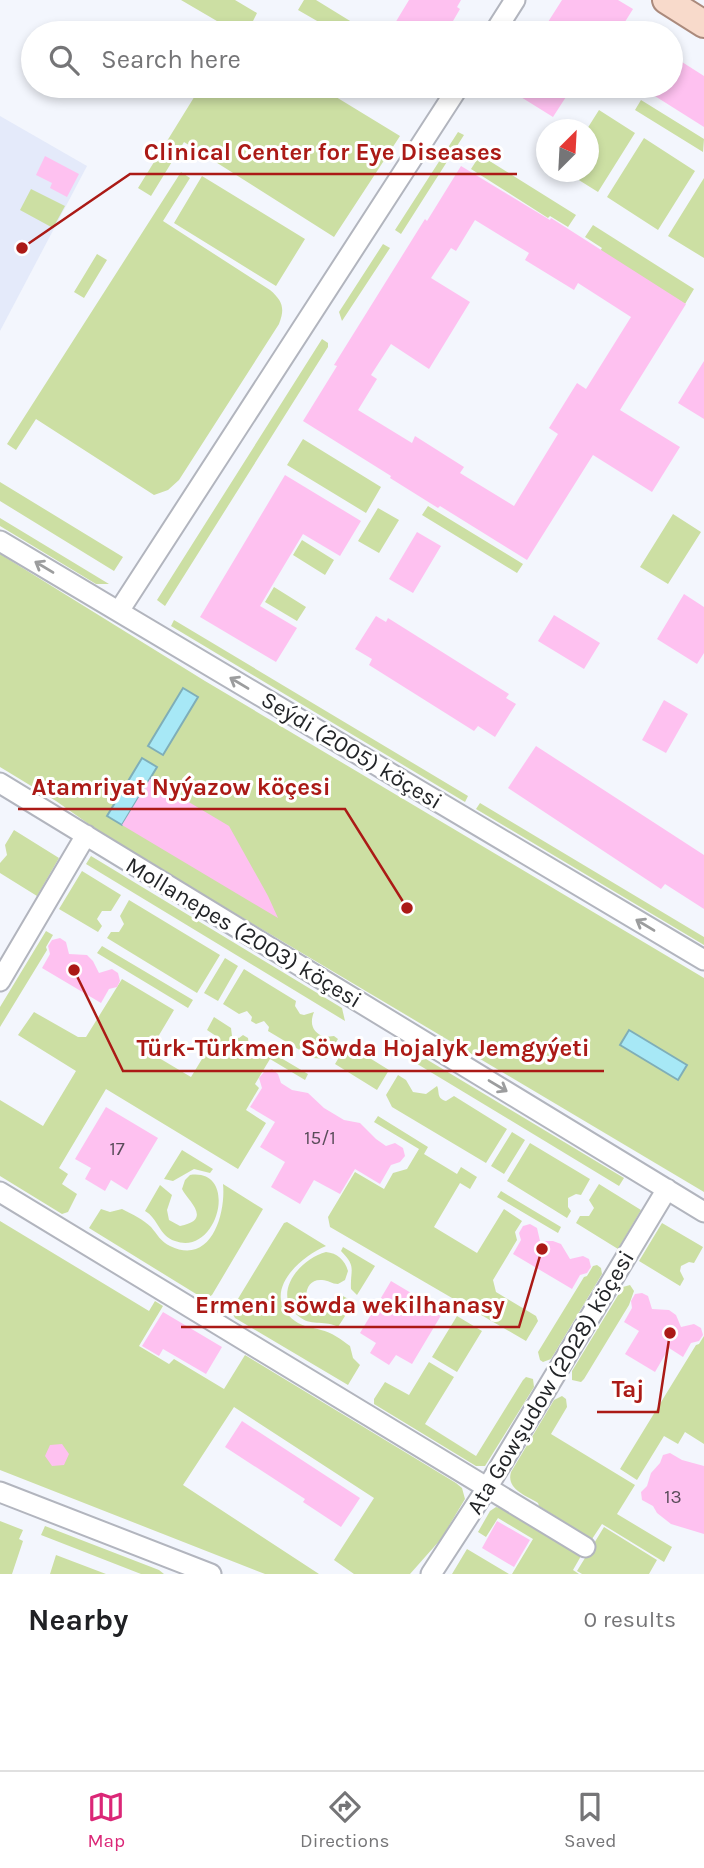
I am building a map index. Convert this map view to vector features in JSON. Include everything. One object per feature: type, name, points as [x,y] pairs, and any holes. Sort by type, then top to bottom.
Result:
[{"type":"main road","points":[[666,0],[704,24]]},
{"type":"street","points":[[502,21],[515,0]]},
{"type":"street","points":[[119,611],[451,98]]},
{"type":"street","name":"Seýdi (2005) köçesi","points":[[0,541],[704,960]]},
{"type":"street","name":"Mollanepes (2003) köçesi","points":[[0,783],[704,1212]]},
{"type":"street","points":[[0,981],[86,835]]},
{"type":"street","name":"Ata Gowşudow (2028) köçesi","points":[[431,1574],[487,1488],[667,1189]]},
{"type":"street","points":[[0,1192],[584,1547]]},
{"type":"street","points":[[0,1492],[211,1574]]},
{"type":"shaded area","points":[[0,116],[87,166],[0,331]]},
{"type":"green space","points":[[181,0],[235,0],[257,13],[253,21],[217,21]]},
{"type":"green space","points":[[304,0],[316,0],[350,21],[317,21],[298,10]]},
{"type":"green space","points":[[194,98],[338,98],[400,136],[334,237],[184,142],[151,196],[138,188]]},
{"type":"green space","points":[[641,100],[704,139],[703,152],[635,110]]},
{"type":"green space","points":[[599,110],[635,133],[598,192],[582,182],[599,182],[599,119],[593,119]]},
{"type":"green space","points":[[458,132],[464,135],[401,234],[395,230]]},
{"type":"green space","points":[[644,138],[695,171],[658,230],[607,197]]},
{"type":"green space","points":[[480,155],[576,215],[568,227],[550,216],[548,218],[471,169]]},
{"type":"green space","points":[[181,172],[190,178],[163,221],[270,290],[282,306],[282,314],[279,324],[179,480],[168,490],[154,495],[36,419],[16,450],[7,444]]},
{"type":"green space","points":[[202,176],[305,239],[276,286],[174,223]]},
{"type":"green space","points":[[704,178],[704,258],[668,236]]},
{"type":"green space","points":[[31,189],[65,206],[53,228],[20,210]]},
{"type":"green space","points":[[593,225],[694,289],[685,304],[600,251],[602,248],[585,237]]},
{"type":"green space","points":[[383,244],[390,248],[342,321],[339,312]]},
{"type":"green space","points":[[97,254],[107,260],[84,298],[74,292]]},
{"type":"green space","points":[[322,339],[328,343],[328,347],[165,606],[157,600]]},
{"type":"green space","points":[[303,439],[381,487],[366,513],[287,465]]},
{"type":"green space","points":[[0,482],[123,557],[114,571],[0,501]]},
{"type":"green space","points":[[428,506],[523,564],[517,573],[422,515]]},
{"type":"green space","points":[[378,508],[399,520],[379,553],[358,541]]},
{"type":"green space","points":[[673,514],[701,532],[668,584],[640,567]]},
{"type":"green space","points":[[0,518],[109,584],[96,584],[0,526]]},
{"type":"green space","points":[[302,540],[334,560],[325,575],[293,555]]},
{"type":"green space","points":[[0,554],[205,681],[704,978],[704,1192],[110,839],[56,801],[0,767]]},
{"type":"green space","points":[[274,587],[306,607],[297,621],[265,602]]},
{"type":"green space","points":[[174,620],[468,796],[465,802],[171,626]]},
{"type":"green space","points":[[480,803],[704,937],[704,945],[476,809]]},
{"type":"green space","points":[[14,830],[59,858],[37,896],[0,873],[0,863],[7,855],[5,845]]},
{"type":"green space","points":[[91,856],[342,1008],[345,1021],[86,864]]},
{"type":"green space","points":[[82,871],[121,895],[111,911],[102,911],[97,919],[102,926],[98,932],[59,909]]},
{"type":"green space","points":[[129,900],[220,955],[197,993],[107,938],[111,932],[119,932],[124,924],[120,916]]},
{"type":"green space","points":[[46,931],[53,935],[47,950],[0,1027],[0,1007]]},
{"type":"green space","points":[[102,946],[193,1000],[188,1008],[97,953]]},
{"type":"green space","points":[[225,958],[238,966],[218,1001],[204,993]]},
{"type":"green space","points":[[244,969],[296,1001],[295,1006],[300,1014],[314,1012],[312,1024],[315,1030],[325,1037],[334,1036],[338,1039],[326,1059],[313,1058],[268,1031],[269,1027],[264,1021],[256,1024],[251,1021],[252,1017],[247,1011],[239,1014],[223,1004]]},
{"type":"green space","points":[[122,979],[174,1010],[149,1052],[191,1077],[216,1036],[207,1030],[214,1017],[231,1028],[232,1036],[239,1038],[243,1035],[248,1038],[249,1046],[256,1048],[259,1045],[308,1074],[305,1080],[270,1059],[255,1084],[259,1088],[246,1110],[266,1123],[238,1169],[106,1089],[59,1168],[68,1174],[62,1184],[77,1194],[68,1212],[62,1214],[0,1176],[0,1100],[43,1126],[76,1071],[18,1035],[34,1012],[78,1037],[86,1037]]},
{"type":"green space","points":[[347,1044],[389,1070],[377,1090],[335,1064]]},
{"type":"green space","points":[[426,1059],[624,1178],[619,1186],[414,1062]]},
{"type":"green space","points":[[398,1075],[406,1080],[413,1092],[426,1094],[437,1086],[443,1100],[454,1096],[507,1129],[486,1163],[392,1107],[386,1095]]},
{"type":"green space","points":[[378,1116],[428,1147],[424,1154],[457,1174],[461,1167],[477,1177],[470,1189],[460,1183],[434,1227],[477,1253],[504,1209],[522,1221],[515,1232],[517,1240],[493,1280],[496,1292],[536,1316],[538,1321],[526,1341],[330,1227],[328,1217],[355,1172],[384,1189],[393,1173],[407,1169],[419,1149],[374,1122]]},
{"type":"green space","points":[[512,1132],[525,1140],[504,1174],[491,1166]]},
{"type":"green space","points":[[530,1143],[590,1179],[581,1195],[568,1198],[571,1211],[567,1218],[507,1181]]},
{"type":"green space","points":[[182,1150],[213,1169],[210,1173],[194,1169],[173,1181],[164,1179]]},
{"type":"green space","points":[[190,1175],[205,1176],[215,1185],[219,1197],[217,1211],[212,1225],[203,1236],[190,1242],[175,1241],[165,1235],[145,1211],[160,1185],[172,1195],[167,1210],[169,1220],[180,1226],[195,1219],[196,1209],[182,1189]]},
{"type":"green space","points":[[223,1184],[263,1209],[212,1295],[207,1298],[201,1297],[89,1228],[101,1209],[110,1212],[122,1209],[148,1224],[170,1246],[184,1250],[196,1249],[206,1243],[218,1222],[222,1209]]},
{"type":"green space","points":[[599,1184],[641,1210],[618,1249],[576,1223],[580,1216],[589,1216],[594,1208],[589,1200]]},
{"type":"green space","points":[[501,1191],[561,1227],[558,1233],[497,1197]]},
{"type":"green space","points":[[0,1221],[149,1311],[155,1301],[163,1306],[139,1346],[169,1364],[174,1359],[224,1389],[245,1355],[456,1483],[462,1488],[465,1499],[441,1539],[410,1574],[354,1574],[334,1560],[374,1498],[234,1407],[183,1485],[319,1574],[265,1574],[0,1470]]},
{"type":"green space","points":[[287,1222],[326,1246],[295,1267],[287,1278],[281,1299],[285,1310],[298,1323],[329,1332],[350,1346],[353,1358],[360,1365],[348,1385],[235,1318],[232,1313],[233,1307]]},
{"type":"green space","points":[[662,1223],[703,1247],[694,1263],[681,1266],[684,1279],[680,1286],[639,1261]]},
{"type":"green space","points":[[343,1247],[375,1266],[357,1295],[351,1289],[352,1268],[341,1251]]},
{"type":"green space","points":[[326,1252],[343,1260],[348,1271],[345,1280],[338,1284],[324,1280],[315,1281],[310,1284],[306,1296],[311,1306],[317,1309],[327,1308],[341,1295],[354,1302],[338,1327],[301,1318],[292,1309],[288,1299],[291,1279],[298,1270],[306,1262]]},
{"type":"green space","points":[[597,1265],[602,1274],[551,1359],[543,1362],[538,1352],[584,1277]]},
{"type":"green space","points":[[630,1285],[634,1291],[629,1305],[584,1379],[581,1382],[572,1380],[572,1371],[623,1287]]},
{"type":"green space","points":[[457,1316],[482,1331],[457,1372],[432,1357]]},
{"type":"green space","points":[[704,1336],[704,1444],[685,1432],[678,1444],[664,1436],[637,1480],[620,1469]]},
{"type":"green space","points":[[429,1362],[454,1377],[425,1424],[476,1456],[523,1380],[526,1377],[533,1379],[534,1387],[485,1466],[476,1466],[374,1404],[374,1399],[385,1382],[409,1395]]},
{"type":"green space","points":[[562,1396],[566,1399],[567,1407],[551,1434],[635,1485],[617,1514],[672,1547],[664,1562],[602,1524],[592,1539],[539,1506],[511,1483],[511,1472],[554,1400]]},
{"type":"green space","points":[[496,1507],[506,1510],[581,1556],[573,1570],[579,1574],[512,1574],[533,1539],[498,1518],[486,1537],[478,1532],[490,1511]]},
{"type":"green space","points":[[0,1521],[23,1530],[19,1539],[23,1541],[12,1574],[0,1574]]},
{"type":"green space","points":[[45,1526],[164,1574],[141,1574],[41,1535]]},
{"type":"green space","points":[[604,1527],[657,1560],[649,1574],[582,1574],[577,1571]]},
{"type":"green space","points":[[467,1549],[509,1574],[452,1574]]},
{"type":"green space","points":[[56,1555],[106,1574],[50,1574]]},
{"type":"water","points":[[183,688],[198,697],[163,755],[148,746]]},
{"type":"water","points":[[142,758],[157,767],[122,825],[107,816]]},
{"type":"water","points":[[629,1030],[687,1065],[678,1080],[620,1045]]},
{"type":"building","points":[[409,0],[461,0],[457,7],[460,9],[453,21],[396,21]]},
{"type":"building","points":[[562,0],[618,0],[633,9],[626,21],[549,21]]},
{"type":"building","points":[[683,63],[704,76],[704,127],[658,98],[683,98]]},
{"type":"building","points":[[522,98],[565,98],[553,117]]},
{"type":"building","points":[[45,156],[79,174],[67,197],[50,188],[52,183],[36,175]]},
{"type":"building","points":[[461,166],[550,220],[551,218],[686,304],[620,410],[680,447],[652,492],[593,455],[527,560],[440,506],[438,508],[303,421],[337,366],[334,365],[425,219],[427,221]],"holes":[[[475,220],[529,253],[525,260],[574,290],[578,283],[631,317],[586,389],[577,383],[549,428],[558,434],[514,506],[460,473],[464,467],[415,436],[412,443],[358,410],[377,379],[371,375],[391,344],[429,369],[470,302],[431,278],[451,248],[456,251]]]},
{"type":"building","points":[[704,361],[704,419],[678,403]]},
{"type":"building","points":[[285,475],[361,521],[340,556],[303,534],[260,606],[297,628],[276,662],[200,617]]},
{"type":"building","points":[[417,532],[441,546],[413,593],[389,579]]},
{"type":"building","points":[[684,594],[704,607],[704,653],[697,664],[657,639]]},
{"type":"building","points":[[554,615],[600,643],[584,669],[538,641]]},
{"type":"building","points":[[376,616],[386,622],[388,618],[509,694],[506,698],[516,704],[495,737],[478,726],[474,731],[369,665],[372,659],[355,649]]},
{"type":"building","points":[[664,700],[688,714],[666,753],[642,740]]},
{"type":"building","points":[[536,746],[704,855],[704,909],[665,884],[661,889],[508,788]]},
{"type":"building","points":[[150,779],[229,826],[278,918],[122,825]]},
{"type":"building","points":[[60,938],[66,942],[69,954],[87,955],[99,973],[112,969],[118,973],[120,981],[117,987],[109,989],[101,1003],[42,968],[50,954],[48,946],[52,940]]},
{"type":"building","points":[[272,1069],[278,1074],[281,1083],[292,1090],[308,1093],[324,1108],[344,1120],[360,1123],[386,1146],[395,1143],[403,1148],[405,1156],[400,1162],[391,1165],[380,1184],[355,1169],[340,1194],[314,1180],[300,1204],[271,1187],[285,1162],[260,1147],[275,1122],[250,1107],[262,1088],[259,1078]]},
{"type":"building","points":[[106,1107],[158,1138],[127,1190],[111,1180],[105,1191],[85,1179],[91,1168],[75,1159]]},
{"type":"building","points":[[530,1224],[537,1228],[540,1241],[561,1244],[570,1259],[583,1256],[589,1259],[591,1267],[587,1273],[580,1275],[572,1289],[513,1254],[521,1240],[519,1233],[523,1226]]},
{"type":"building","points":[[391,1281],[443,1312],[412,1364],[396,1355],[389,1365],[370,1353],[376,1343],[360,1333]]},
{"type":"building","points":[[635,1294],[648,1296],[652,1309],[669,1310],[676,1315],[681,1327],[694,1324],[701,1328],[703,1335],[699,1341],[691,1343],[683,1357],[669,1348],[655,1372],[625,1354],[639,1331],[624,1322],[632,1308],[631,1301]]},
{"type":"building","points":[[163,1312],[222,1347],[206,1374],[163,1349],[159,1356],[142,1346]]},
{"type":"building","points":[[242,1421],[360,1498],[341,1527],[303,1502],[305,1499],[225,1447]]},
{"type":"building","points":[[62,1444],[69,1454],[64,1465],[52,1466],[45,1456],[50,1445]]},
{"type":"building","points":[[670,1453],[682,1460],[704,1466],[704,1534],[671,1524],[657,1513],[653,1506],[642,1500],[641,1492],[647,1486],[651,1473],[663,1455]]},
{"type":"building","points":[[497,1521],[530,1540],[514,1567],[482,1548]]},
{"type":"place","name":"Clinical Center for Eye Diseases","points":[[22,248]]},
{"type":"place","name":"Atamriyat Nyýazow köçesi","points":[[407,908]]},
{"type":"place","name":"Türk-Türkmen Söwda Hojalyk Jemgyýeti","points":[[74,970]]},
{"type":"place","name":"Ermeni söwda wekilhanasy","points":[[542,1249]]},
{"type":"place","name":"Taj","points":[[670,1333]]}]
